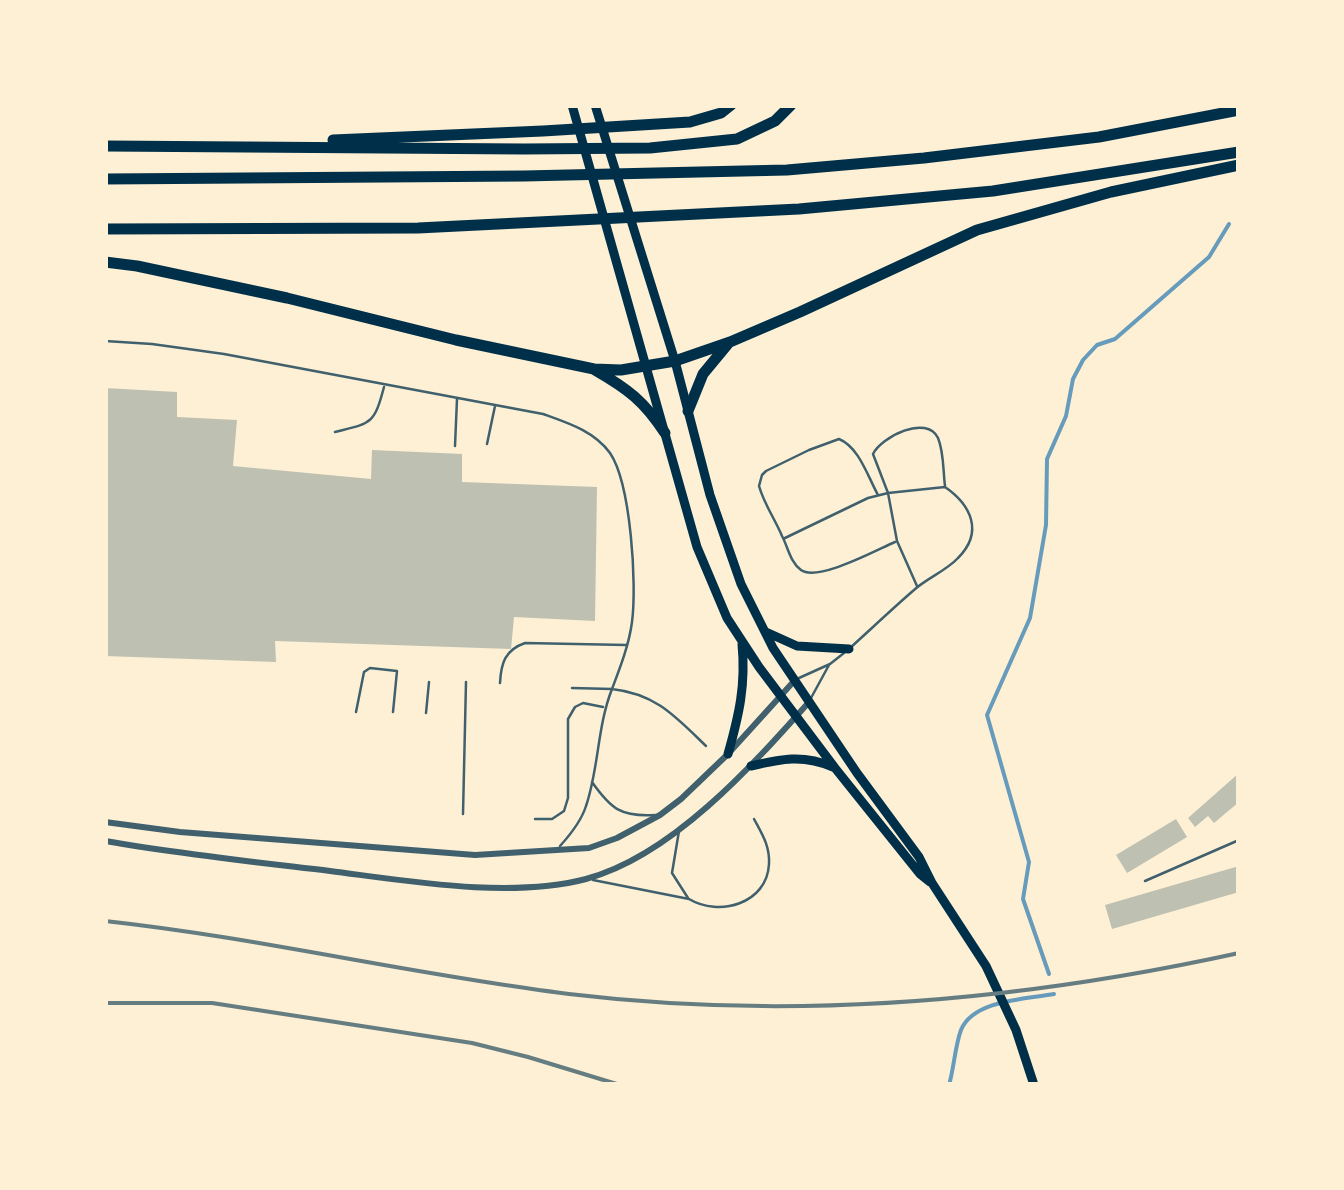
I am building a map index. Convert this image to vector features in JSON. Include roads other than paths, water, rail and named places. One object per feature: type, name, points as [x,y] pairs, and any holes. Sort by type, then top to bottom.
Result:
[{"type":"highway","points":[[214,146],[690,122],[721,113],[732,105]]},
{"type":"highway","points":[[105,146],[650,148],[736,139],[775,121],[791,105]]},
{"type":"highway","points":[[105,178],[786,170],[1099,137],[1239,110]]},
{"type":"highway","points":[[105,228],[418,228],[799,210],[993,191],[1239,152]]},
{"type":"highway","points":[[105,262],[287,298],[594,370],[621,370],[675,360],[730,342],[977,230],[1111,192],[1239,165]]},
{"type":"highway","points":[[688,411],[703,374],[730,342]]},
{"type":"highway","points":[[594,370],[628,388],[666,433]]},
{"type":"main road","points":[[572,105],[697,546],[728,618],[835,768],[920,874],[932,883]]},
{"type":"main road","points":[[595,105],[675,360],[710,495],[741,584],[764,631],[809,702],[919,857],[986,966],[1016,1030],[1034,1085]]},
{"type":"main road","points":[[764,631],[797,646],[850,649]]},
{"type":"main road","points":[[728,754],[742,698],[742,641]]},
{"type":"main road","points":[[751,766],[804,757],[835,768]]},
{"type":"street","points":[[105,822],[180,832],[475,855],[589,848],[617,838],[681,799],[795,680]]},
{"type":"street","points":[[105,841],[425,883],[520,888],[587,878],[634,859],[679,831],[751,766],[809,702]]},
{"type":"lane","points":[[105,341],[224,354],[496,404],[575,425],[599,441],[616,465],[626,494],[634,595],[632,626],[605,707],[586,806],[579,822],[556,851]]},
{"type":"lane","points":[[334,432],[374,418],[384,386]]},
{"type":"lane","points":[[455,446],[457,398]]},
{"type":"lane","points":[[487,444],[496,404]]},
{"type":"lane","points":[[918,586],[897,541],[888,493],[873,454],[877,445],[922,426],[932,431],[938,439],[946,487]]},
{"type":"lane","points":[[878,495],[854,450],[839,438],[766,471],[760,480],[762,496],[789,555],[805,573],[835,567],[897,541]]},
{"type":"lane","points":[[784,538],[878,495],[946,487],[970,511],[972,529],[958,558],[918,586],[830,664],[795,680]]},
{"type":"lane","points":[[500,683],[504,657],[525,643],[626,645]]},
{"type":"lane","points":[[809,702],[830,664]]},
{"type":"lane","points":[[356,712],[364,672],[370,668],[397,671],[394,712]]},
{"type":"lane","points":[[426,713],[428,682]]},
{"type":"lane","points":[[464,814],[466,682]]},
{"type":"lane","points":[[572,688],[626,691],[655,701],[706,746]]},
{"type":"lane","points":[[535,819],[552,818],[564,811],[568,798],[570,712],[583,703],[605,707]]},
{"type":"lane","points":[[591,781],[613,808],[635,816],[660,815]]},
{"type":"lane","points":[[587,878],[689,899],[700,906],[735,905],[756,893],[769,869],[766,841],[754,819]]},
{"type":"lane","points":[[679,831],[672,873],[689,899]]},
{"type":"lane","points":[[1145,882],[1239,840]]},
{"type":"waterway","points":[[1049,974],[1023,899],[1029,862],[987,715],[1030,618],[1046,525],[1047,459],[1066,416],[1073,379],[1083,360],[1097,345],[1115,339],[1209,257],[1229,224]]},
{"type":"waterway","points":[[949,1085],[959,1036],[967,1020],[1001,1003],[1054,994]]},
{"type":"railway","points":[[105,921],[569,994],[737,1006],[906,1002],[990,994],[1156,970],[1239,953]]},
{"type":"railway","points":[[105,1003],[212,1003],[472,1043],[620,1085]]}]
